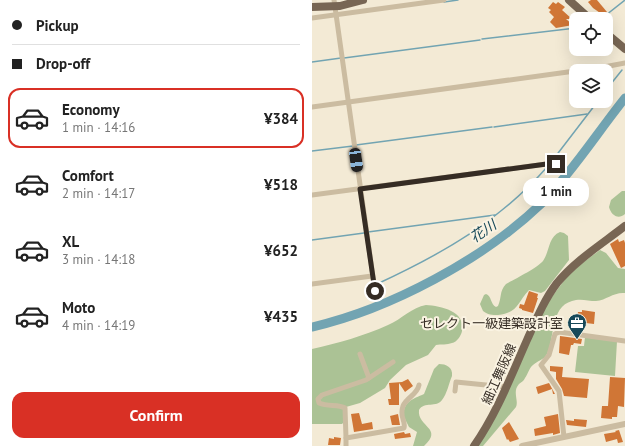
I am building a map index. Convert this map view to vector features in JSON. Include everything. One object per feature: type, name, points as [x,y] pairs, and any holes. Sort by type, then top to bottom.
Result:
[{"type":"main road","points":[[312,7],[336,7],[363,0]]},
{"type":"main road","points":[[569,0],[582,12]]},
{"type":"main road","points":[[613,39],[625,49]]},
{"type":"main road","name":"細江舞阪線","points":[[474,446],[492,418],[541,309],[557,283],[579,261],[625,226]]},
{"type":"street","points":[[312,18],[336,7],[444,0]]},
{"type":"street","points":[[336,7],[375,291]]},
{"type":"street","points":[[312,106],[625,63]]},
{"type":"street","points":[[312,195],[554,163],[556,164]]},
{"type":"street","points":[[312,284],[372,276]]},
{"type":"street","points":[[564,437],[559,391],[541,365],[550,355],[555,334],[559,332],[625,340]]},
{"type":"street","points":[[360,354],[369,378]]},
{"type":"street","points":[[346,446],[345,408],[343,406],[330,406],[319,403],[318,398],[322,395],[369,378],[392,362]]},
{"type":"street","points":[[455,391],[456,382],[506,387]]},
{"type":"street","points":[[346,438],[404,428],[405,424],[401,416],[403,406],[417,391],[419,385]]},
{"type":"street","points":[[522,446],[547,443],[564,437],[625,424]]},
{"type":"green space","points":[[622,191],[625,191],[625,214],[617,217],[613,214],[609,207],[611,200]]},
{"type":"green space","points":[[560,232],[568,236],[569,260],[545,291],[541,293],[529,290],[513,310],[505,314],[492,315],[483,311],[480,304],[484,295],[486,294],[489,296],[494,306],[498,306],[502,290],[506,284],[540,264],[547,253],[553,237]]},
{"type":"green space","points":[[600,250],[606,253],[618,268],[625,269],[625,293],[596,301],[578,300],[565,304],[560,310],[554,324],[547,354],[544,358],[532,366],[524,380],[517,387],[516,407],[483,446],[478,446],[548,302],[566,278],[581,264]]},
{"type":"green space","points":[[426,305],[445,308],[456,314],[462,324],[460,337],[450,344],[436,345],[428,355],[406,365],[390,380],[385,388],[360,403],[346,407],[344,422],[342,424],[312,424],[312,349],[370,333],[393,322],[416,308]]},
{"type":"green space","points":[[585,337],[617,341],[615,376],[575,372],[578,346],[584,346]]},
{"type":"green space","points":[[439,364],[450,368],[452,376],[442,400],[437,404],[421,407],[419,410],[419,416],[431,431],[431,435],[424,446],[413,446],[417,432],[409,427],[404,417],[405,408],[409,402],[424,394],[434,369]]},
{"type":"building","points":[[591,0],[597,0],[607,12],[599,12],[588,2]]},
{"type":"building","points":[[553,2],[556,4],[558,2],[565,7],[562,10],[569,16],[569,19],[566,19],[569,22],[569,26],[556,28],[550,22],[554,17],[549,12],[551,10],[548,8]]},
{"type":"building","points":[[618,239],[619,242],[624,240],[625,243],[625,266],[621,268],[610,244]]},
{"type":"building","points":[[529,291],[538,294],[533,313],[519,308],[520,304],[524,305]]},
{"type":"building","points":[[582,310],[595,312],[594,324],[586,323],[586,326],[572,324],[573,317],[577,317],[578,312],[582,312]]},
{"type":"building","points":[[560,336],[582,339],[581,344],[574,343],[571,345],[569,355],[559,353]]},
{"type":"building","points":[[550,366],[563,367],[562,377],[589,379],[587,398],[564,396],[556,379],[556,372],[550,371]]},
{"type":"building","points":[[610,377],[625,378],[624,407],[618,406],[617,417],[612,417],[612,419],[601,418],[602,406],[608,406]]},
{"type":"building","points":[[408,379],[413,386],[405,392],[399,383],[399,405],[389,405],[388,399],[391,399],[389,383],[402,382]]},
{"type":"building","points":[[549,383],[555,394],[553,394],[552,389],[538,394],[536,387]]},
{"type":"building","points":[[359,413],[362,424],[372,422],[373,429],[354,432],[351,414]]},
{"type":"building","points":[[398,414],[400,425],[392,425],[390,416]]},
{"type":"building","points":[[558,414],[560,433],[535,436],[534,429],[546,426],[544,417]]},
{"type":"building","points":[[574,419],[587,420],[586,427],[567,425],[566,420],[574,421]]},
{"type":"building","points":[[509,422],[519,439],[510,442],[508,439],[507,440],[502,428]]},
{"type":"building","points":[[619,430],[623,442],[618,443],[617,439],[606,442],[604,434]]},
{"type":"building","points":[[404,432],[405,434],[410,433],[411,437],[395,439],[394,434]]},
{"type":"building","points":[[334,437],[341,438],[340,445],[328,445],[329,438],[334,439]]},
{"type":"waterway","points":[[444,2],[458,0]]},
{"type":"waterway","points":[[610,12],[625,0]]},
{"type":"waterway","points":[[482,39],[569,29]]},
{"type":"waterway","points":[[344,58],[480,40]]},
{"type":"waterway","points":[[312,62],[341,58]]},
{"type":"waterway","points":[[613,81],[622,70]]},
{"type":"waterway","name":"花川","points":[[312,327],[342,319],[404,295],[464,262],[519,224],[542,203],[575,165],[625,98]]},
{"type":"waterway","points":[[552,161],[593,108]]},
{"type":"waterway","points":[[494,127],[587,114]]},
{"type":"waterway","points":[[356,145],[492,127]]},
{"type":"waterway","points":[[312,151],[353,146]]},
{"type":"waterway","points":[[377,284],[447,248],[490,220],[530,186],[548,166]]},
{"type":"waterway","points":[[368,232],[495,215]]},
{"type":"waterway","points":[[312,240],[364,233]]},
{"type":"place","name":"セレクト一級建築設計室","points":[[577,340]]},
{"type":"route","points":[[375,291],[360,189],[554,163],[556,164]]}]
